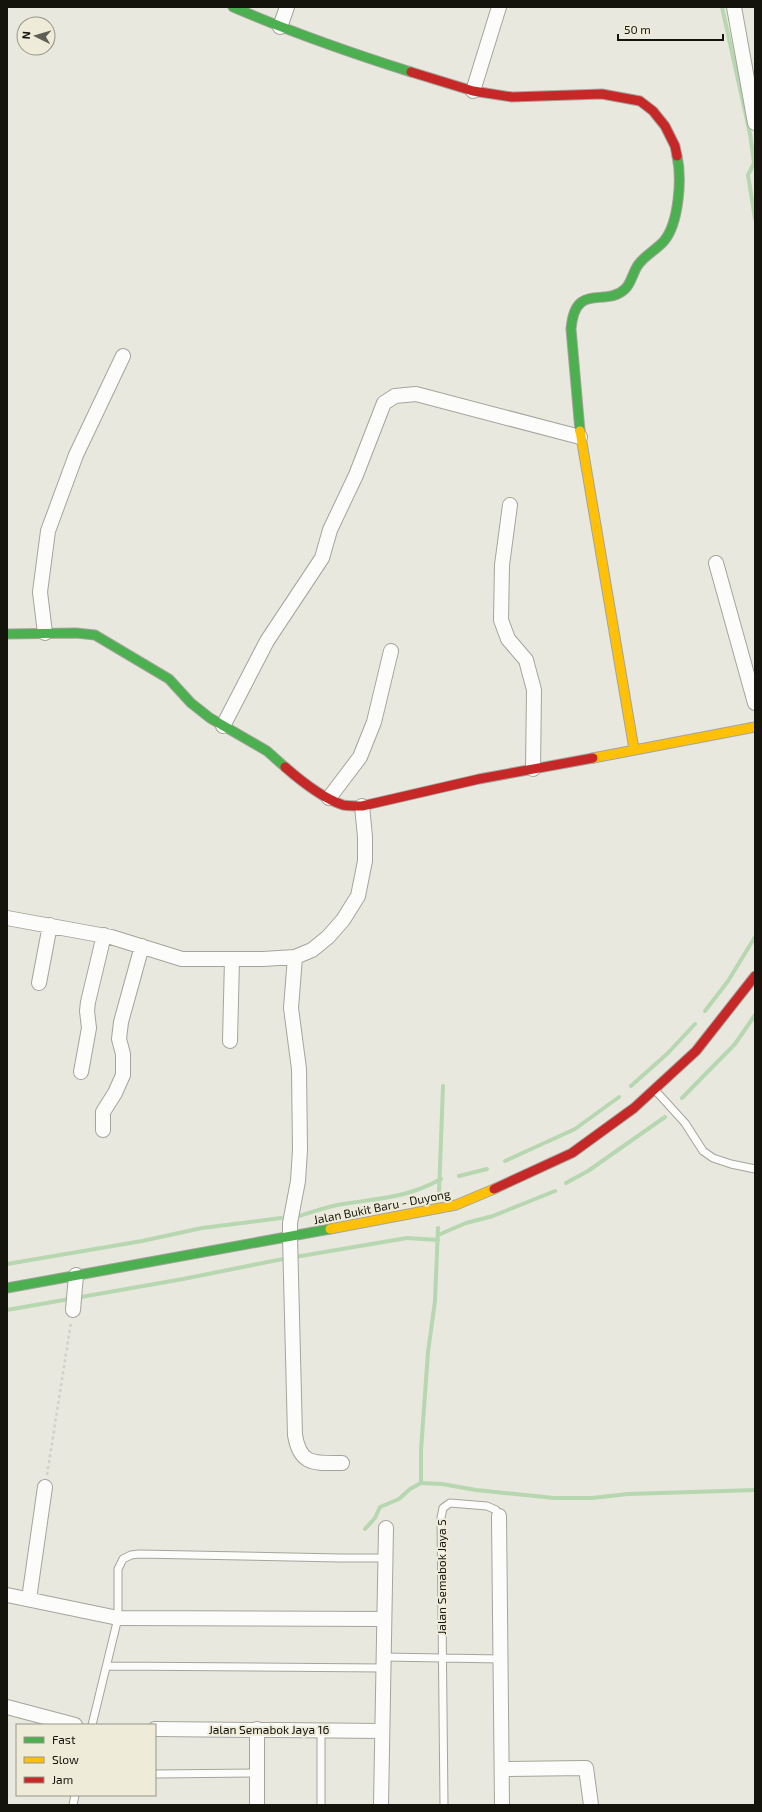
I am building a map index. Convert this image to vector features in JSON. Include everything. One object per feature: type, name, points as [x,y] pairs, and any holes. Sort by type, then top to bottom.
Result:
[{"type":"street","points":[[233,7],[280,27],[350,53],[473,91],[512,97],[602,94],[640,101],[653,111],[665,126],[675,146],[680,170],[674,224],[664,241],[644,257],[637,266],[626,289],[616,295],[598,297],[584,301],[576,308],[572,318],[580,437],[634,749]]},
{"type":"street","points":[[280,27],[287,7]]},
{"type":"street","points":[[473,91],[499,7]]},
{"type":"street","points":[[734,7],[755,123]]},
{"type":"street","points":[[45,633],[40,592],[48,531],[76,455],[123,356]]},
{"type":"street","points":[[224,726],[267,641],[322,558],[330,530],[356,475],[384,403],[395,396],[416,394],[580,437]]},
{"type":"street","points":[[510,506],[502,565],[501,620],[508,639],[526,660],[534,690],[533,769]]},
{"type":"street","points":[[716,563],[755,703]]},
{"type":"street","points":[[7,634],[76,633],[96,635],[169,679],[190,702],[224,726],[267,751],[300,780],[329,798],[344,805],[362,806],[470,781],[755,727]]},
{"type":"street","points":[[329,798],[360,757],[374,722],[391,651]]},
{"type":"street","points":[[7,918],[104,935],[182,959],[296,957],[312,950],[328,937],[343,920],[358,896],[365,861],[365,837],[362,806]]},
{"type":"street","points":[[39,983],[50,925]]},
{"type":"street","points":[[80,1072],[89,1028],[86,1011],[104,935]]},
{"type":"street","points":[[103,1130],[103,1112],[115,1093],[123,1075],[123,1054],[119,1039],[121,1022],[142,946]]},
{"type":"street","points":[[296,957],[291,1008],[299,1069],[300,1150],[298,1181],[290,1223],[295,1435],[296,1446],[300,1454],[308,1461],[317,1463],[342,1463]]},
{"type":"street","points":[[230,1041],[232,959]]},
{"type":"street","name":"Jalan Bukit Baru - Duyong","points":[[7,1288],[290,1237],[456,1205],[517,1180],[572,1152],[634,1108],[696,1051],[755,976]]},
{"type":"street","points":[[73,1310],[76,1275]]},
{"type":"street","points":[[29,1599],[45,1487]]},
{"type":"street","name":"Jalan Semabok Jaya 5","points":[[499,1516],[502,1805]]},
{"type":"street","points":[[381,1805],[386,1528]]},
{"type":"street","points":[[7,1596],[29,1599],[118,1618],[384,1619]]},
{"type":"street","points":[[7,1707],[71,1724]]},
{"type":"street","name":"Jalan Semabok Jaya 16","points":[[156,1729],[382,1731]]},
{"type":"street","points":[[257,1729],[257,1805]]},
{"type":"street","points":[[502,1769],[586,1768],[591,1805]]},
{"type":"lane","points":[[654,1090],[685,1123],[703,1150],[713,1158],[755,1169]]},
{"type":"lane","name":"Jalan Semabok Jaya 5","points":[[444,1805],[441,1518],[443,1508],[450,1503],[487,1506],[496,1510],[499,1516]]},
{"type":"lane","points":[[92,1724],[118,1618],[118,1568],[123,1559],[131,1555],[385,1558]]},
{"type":"lane","points":[[107,1666],[384,1662],[442,1658],[501,1659]]},
{"type":"lane","points":[[321,1730],[321,1805]]},
{"type":"lane","points":[[156,1774],[257,1773]]},
{"type":"path","points":[[45,1487],[73,1310]]},
{"type":"waterway","points":[[722,7],[750,134],[754,163],[748,175],[755,219]]},
{"type":"waterway","points":[[705,1011],[728,981],[755,937]]},
{"type":"waterway","points":[[682,1098],[735,1044],[755,1015]]},
{"type":"waterway","points":[[631,1086],[668,1053],[695,1024]]},
{"type":"waterway","points":[[439,1193],[443,1086]]},
{"type":"waterway","points":[[505,1161],[575,1129],[619,1097]]},
{"type":"waterway","points":[[566,1183],[588,1171],[665,1117]]},
{"type":"waterway","points":[[459,1176],[487,1169]]},
{"type":"waterway","points":[[299,1216],[337,1205],[405,1194],[441,1179]]},
{"type":"waterway","points":[[438,1235],[466,1223],[493,1216],[555,1191]]},
{"type":"waterway","points":[[7,1264],[142,1241],[202,1228],[281,1218]]},
{"type":"waterway","points":[[438,1228],[435,1301],[428,1352],[421,1450],[421,1483],[442,1484],[476,1490],[554,1498],[592,1498],[628,1494],[755,1490]]},
{"type":"waterway","points":[[295,1257],[407,1238],[438,1240]]},
{"type":"waterway","points":[[7,1310],[183,1279],[283,1259]]},
{"type":"waterway","points":[[365,1529],[375,1518],[380,1507],[399,1499],[410,1489],[421,1483]]},
{"type":"traffic: fast","points":[[233,7],[321,42],[411,72]]},
{"type":"traffic: fast","points":[[580,431],[571,329],[574,314],[578,305],[585,300],[609,297],[625,289],[641,261],[664,241],[673,223],[678,200],[679,176],[677,156]]},
{"type":"traffic: fast","points":[[7,634],[76,633],[95,635],[169,679],[191,703],[210,718],[267,751],[285,767]]},
{"type":"traffic: fast","points":[[7,1288],[330,1229]]},
{"type":"traffic: slow","points":[[580,431],[634,749]]},
{"type":"traffic: slow","points":[[593,758],[755,727]]},
{"type":"traffic: slow","points":[[330,1229],[456,1205],[494,1189]]},
{"type":"traffic: jam","points":[[411,72],[473,91],[512,97],[602,94],[640,101],[653,111],[665,126],[675,146],[677,156]]},
{"type":"traffic: jam","points":[[285,767],[327,798],[343,805],[362,806],[479,779],[593,758]]},
{"type":"traffic: jam","points":[[494,1189],[572,1153],[634,1108],[696,1051],[755,976]]}]
